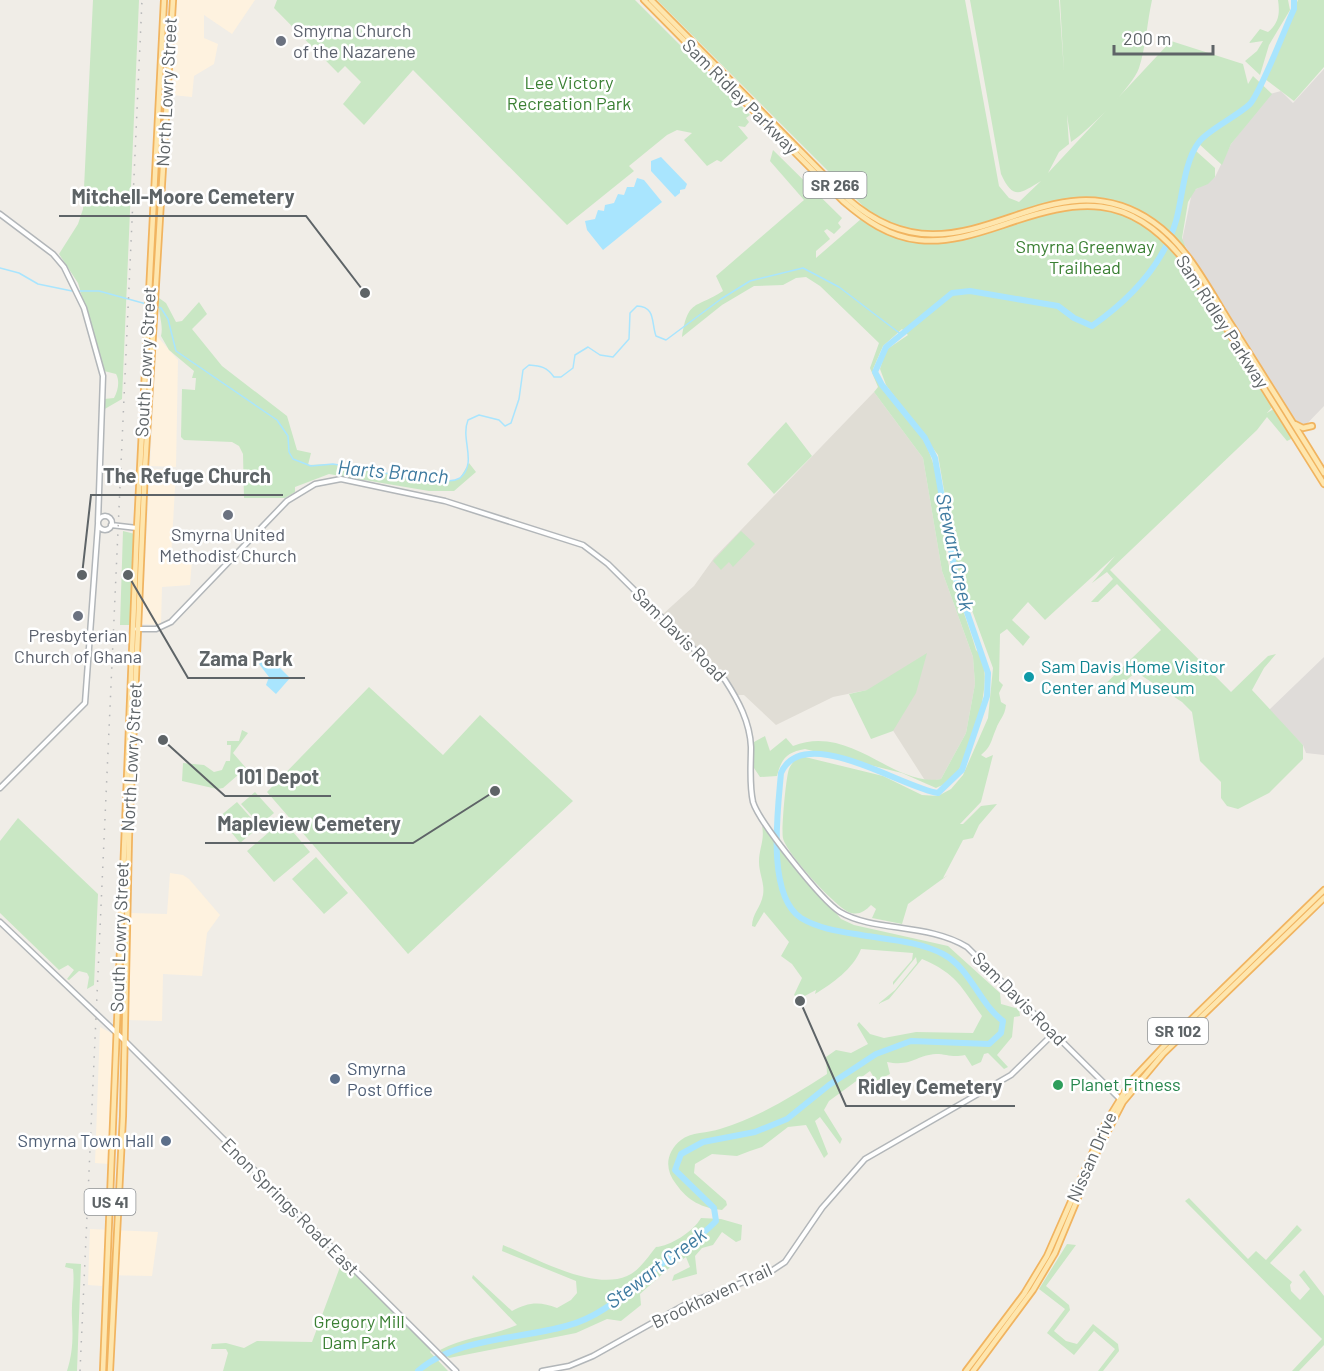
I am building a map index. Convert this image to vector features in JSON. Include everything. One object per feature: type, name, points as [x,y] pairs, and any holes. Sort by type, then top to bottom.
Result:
[{"type":"main road","name":"South Lowry Street","points":[[102,1371],[164,0]]},
{"type":"main road","name":"North Lowry Street","points":[[152,299],[173,0]]},
{"type":"main road","name":"Sam Ridley Parkway","points":[[644,0],[843,201],[877,226],[919,240],[944,240],[972,235],[1044,211],[1074,205],[1098,206],[1119,211],[1160,231],[1176,250],[1324,484]]},
{"type":"main road","name":"Sam Ridley Parkway","points":[[651,0],[848,199],[864,213],[889,226],[915,234],[952,235],[1055,202],[1084,199],[1118,205],[1135,212],[1178,244],[1324,473]]},
{"type":"main road","points":[[158,131],[165,131]]},
{"type":"main road","points":[[1292,421],[1303,428],[1312,426]]},
{"type":"main road","name":"North Lowry Street","points":[[111,1371],[123,1116],[136,629]]},
{"type":"main road","name":"Nissan Drive","points":[[966,1371],[1024,1293],[1047,1256],[1091,1152],[1121,1100],[1154,1055],[1324,890]]},
{"type":"main road","name":"Nissan Drive","points":[[973,1371],[1033,1290],[1055,1253],[1121,1100],[1163,1053],[1324,898]]},
{"type":"main road","points":[[114,1113],[123,1116]]},
{"type":"main road","points":[[110,1208],[118,1209]]},
{"type":"street","points":[[0,214],[47,248],[71,280],[79,296],[102,369],[98,523],[91,647],[85,703],[0,788]]},
{"type":"street","name":"Sam Davis Road","points":[[136,629],[156,629],[171,622],[287,501],[321,481],[341,479],[465,506],[569,539],[587,548],[608,564],[711,664],[735,696],[746,720],[750,741],[753,799],[765,824],[829,903],[843,914],[938,934],[967,947],[1121,1100]]},
{"type":"street","points":[[98,507],[104,517],[110,519],[111,525]]},
{"type":"street","points":[[98,523],[104,517]]},
{"type":"street","points":[[98,523],[101,529],[106,530]]},
{"type":"street","points":[[97,539],[111,525],[139,527]]},
{"type":"street","name":"Enon Springs Road East","points":[[0,922],[117,1033],[456,1371]]},
{"type":"street","name":"Brookhaven Trail","points":[[542,1371],[569,1366],[593,1356],[686,1304],[770,1272],[785,1262],[822,1208],[859,1163],[1011,1075],[1053,1034]]},
{"type":"shaded area","points":[[177,0],[255,0],[232,34],[204,15],[204,38],[218,44],[214,64],[194,76],[192,97],[172,95]]},
{"type":"shaded area","points":[[1324,69],[1324,406],[1301,430],[1182,241],[1192,192],[1215,177],[1231,144],[1270,94],[1281,91],[1293,103]]},
{"type":"shaded area","points":[[157,336],[178,360],[176,467],[150,466]]},
{"type":"shaded area","points":[[874,392],[923,458],[942,571],[973,657],[975,684],[966,733],[941,779],[926,782],[867,690],[833,697],[776,725],[744,695],[737,695],[715,666],[663,614],[694,586],[714,558]]},
{"type":"shaded area","points":[[150,469],[176,470],[171,559],[192,560],[190,585],[162,587],[161,625],[142,624]]},
{"type":"shaded area","points":[[1324,657],[1324,755],[1306,753],[1303,745],[1269,710]]},
{"type":"shaded area","points":[[170,873],[183,875],[189,879],[220,915],[207,933],[202,976],[163,974],[162,1021],[127,1020],[130,913],[167,914]]},
{"type":"shaded area","points":[[100,1027],[113,1034],[109,1164],[95,1163]]},
{"type":"shaded area","points":[[90,1229],[158,1232],[152,1276],[103,1275],[102,1286],[88,1285]]},
{"type":"green space","points":[[93,0],[139,0],[122,399],[103,410],[104,399],[114,398],[118,380],[116,374],[104,371],[78,283],[59,254],[78,224],[83,209]]},
{"type":"green space","name":"Lee Victory Recreation Park","points":[[277,0],[635,0],[750,115],[746,118],[749,122],[745,127],[738,126],[748,138],[721,162],[717,160],[707,166],[684,140],[692,133],[677,130],[667,135],[629,166],[634,171],[567,225],[413,70],[364,125],[343,104],[361,82],[345,66],[338,73],[274,8]]},
{"type":"green space","name":"Smyrna Greenway Trailhead","points":[[657,0],[965,0],[999,186],[1009,198],[1019,202],[1041,181],[1018,192],[1005,183],[1001,174],[970,0],[1059,0],[1069,144],[1059,152],[1048,173],[1171,41],[1243,64],[1248,84],[1253,76],[1272,94],[1231,144],[1222,165],[1198,143],[1196,151],[1215,168],[1215,177],[1208,184],[1196,189],[1188,202],[1182,238],[1196,274],[1191,275],[1274,405],[1267,413],[1275,408],[1293,438],[1287,441],[1267,417],[1257,430],[1110,570],[1231,692],[1268,656],[1276,654],[1264,668],[1252,690],[1303,745],[1303,759],[1269,793],[1238,809],[1227,806],[1221,798],[1221,782],[1200,761],[1192,712],[1182,702],[1136,672],[1107,697],[1097,692],[1161,630],[1117,584],[1098,602],[1091,602],[1113,579],[1107,572],[1092,583],[1115,556],[1045,620],[1028,602],[1012,620],[1030,637],[1023,646],[1007,629],[1000,634],[999,681],[1003,685],[999,693],[1001,702],[1006,705],[989,746],[981,755],[986,758],[993,755],[981,802],[960,824],[963,824],[981,806],[997,804],[979,825],[973,838],[963,840],[943,878],[948,875],[908,904],[902,924],[872,918],[876,909],[871,905],[864,911],[851,913],[824,892],[802,867],[783,838],[785,792],[788,774],[795,760],[805,757],[883,776],[922,795],[938,796],[951,789],[963,775],[988,718],[993,668],[958,572],[938,455],[886,385],[880,369],[886,350],[908,335],[902,329],[883,346],[873,369],[879,381],[926,445],[935,469],[949,566],[985,674],[984,692],[975,731],[955,775],[936,788],[902,773],[805,749],[789,754],[777,776],[760,777],[754,768],[754,742],[765,736],[770,751],[786,738],[793,746],[814,741],[834,743],[853,749],[906,774],[924,779],[941,779],[966,733],[975,684],[973,657],[942,571],[923,458],[874,392],[878,387],[870,368],[879,343],[820,286],[806,277],[796,278],[783,285],[754,286],[722,305],[682,337],[690,310],[723,291],[716,276],[804,200],[770,161],[773,150],[842,218],[838,223],[841,227],[834,234],[827,229],[824,231],[830,239],[816,251],[816,258],[861,219],[871,214]]},
{"type":"green space","points":[[1060,0],[1152,0],[1143,52],[1135,76],[1109,108],[1071,142],[1066,108]]},
{"type":"green space","points":[[1278,0],[1288,0],[1290,10],[1269,45],[1260,75],[1245,61],[1257,51],[1263,41],[1249,43],[1260,29],[1268,32],[1277,21]]},
{"type":"green space","points":[[1298,0],[1324,0],[1324,67],[1294,101],[1265,79]]},
{"type":"green space","points":[[159,298],[166,303],[176,322],[182,321],[199,302],[207,314],[192,329],[222,366],[287,416],[297,450],[311,453],[308,465],[333,464],[419,479],[428,477],[449,481],[460,478],[469,463],[476,472],[454,491],[429,491],[329,474],[295,487],[295,492],[285,498],[244,498],[243,454],[239,446],[232,442],[184,440],[181,437],[182,389],[195,390],[196,378],[192,378],[194,371],[169,350],[161,336]]},
{"type":"green space","points":[[786,422],[812,456],[774,494],[747,464]]},
{"type":"green space","points":[[123,531],[135,534],[131,625],[120,625]]},
{"type":"green space","points":[[741,531],[755,544],[733,567],[729,562],[721,570],[713,561]]},
{"type":"green space","points":[[927,653],[916,693],[893,731],[871,739],[849,694],[867,690]]},
{"type":"green space","points":[[369,687],[443,755],[480,715],[573,801],[408,954],[267,792]]},
{"type":"green space","points":[[242,730],[248,733],[233,753],[246,768],[223,788],[217,789],[182,781],[183,763],[204,765],[214,772],[222,770],[226,761],[230,761],[231,745],[227,745],[227,741],[239,741]]},
{"type":"green space","points":[[255,792],[274,813],[260,825],[241,804]]},
{"type":"green space","points":[[237,802],[259,827],[240,843],[219,817]]},
{"type":"green space","points":[[18,818],[98,894],[94,985],[87,989],[89,977],[87,973],[79,971],[69,980],[67,979],[74,970],[68,965],[59,970],[0,913],[0,841]]},
{"type":"green space","points":[[283,820],[310,852],[274,882],[247,851]]},
{"type":"green space","points":[[762,826],[841,919],[854,925],[948,946],[1000,993],[1001,1004],[1019,1009],[1020,1016],[1014,1017],[1012,1037],[997,1055],[1008,1067],[1004,1069],[988,1053],[984,1054],[981,1062],[972,1066],[965,1055],[936,1054],[902,1063],[887,1062],[890,1074],[876,1081],[870,1071],[829,1101],[824,1110],[842,1139],[840,1144],[820,1117],[815,1121],[828,1154],[824,1158],[806,1125],[788,1127],[762,1147],[737,1156],[712,1154],[695,1164],[694,1173],[726,1201],[727,1205],[722,1210],[702,1205],[691,1199],[672,1178],[668,1161],[672,1150],[685,1137],[716,1130],[762,1112],[827,1074],[826,1057],[836,1050],[851,1053],[868,1044],[857,1025],[859,1022],[870,1034],[884,1038],[916,1032],[973,1033],[982,1016],[951,976],[922,959],[889,999],[878,1004],[895,990],[917,963],[916,957],[893,985],[893,982],[912,960],[913,953],[861,949],[848,969],[829,985],[815,994],[816,990],[799,999],[794,995],[802,978],[792,964],[781,956],[789,942],[764,912],[755,927],[752,926],[763,895],[759,862],[763,836]]},
{"type":"green space","points":[[316,857],[348,893],[324,914],[292,879]]},
{"type":"green space","points":[[1189,1198],[1248,1259],[1256,1251],[1266,1260],[1297,1225],[1302,1230],[1270,1263],[1292,1282],[1291,1291],[1300,1300],[1310,1289],[1299,1275],[1304,1270],[1324,1296],[1324,1345],[1299,1371],[1292,1371],[1322,1339],[1185,1201]]},
{"type":"green space","points":[[701,1218],[721,1219],[742,1225],[741,1240],[736,1242],[722,1232],[713,1245],[702,1248],[695,1256],[697,1274],[672,1281],[674,1275],[690,1267],[686,1257],[668,1269],[640,1294],[641,1305],[621,1321],[607,1319],[576,1333],[449,1358],[440,1350],[517,1325],[472,1278],[473,1275],[512,1311],[534,1304],[545,1304],[557,1308],[571,1300],[577,1293],[576,1281],[502,1251],[503,1245],[564,1271],[581,1276],[613,1280],[631,1274],[656,1247],[681,1237]]},
{"type":"green space","points":[[1067,1244],[1076,1245],[1046,1286],[1069,1305],[1070,1310],[1054,1331],[1066,1341],[1077,1344],[1093,1324],[1118,1344],[1119,1351],[1103,1371],[1098,1371],[1115,1349],[1094,1331],[1074,1355],[1047,1333],[1065,1309],[1039,1289]]},
{"type":"green space","name":"Gregory Mill Dam Park","points":[[343,1259],[433,1348],[430,1352],[448,1371],[223,1371],[228,1353],[226,1349],[211,1349],[212,1344],[226,1343],[244,1348],[257,1341],[312,1342]]},
{"type":"green space","points":[[66,1263],[81,1264],[77,1371],[67,1371],[72,1344],[74,1281],[73,1269],[65,1267]]},
{"type":"water","points":[[661,157],[687,184],[685,189],[680,190],[675,197],[651,171],[651,161]]},
{"type":"water","points":[[637,178],[644,180],[662,202],[603,250],[587,230],[585,221],[595,219],[598,210],[604,211],[605,205],[614,203],[618,194],[624,195],[627,187],[634,187]]},
{"type":"water","points":[[268,656],[290,678],[276,694],[266,685],[269,677],[259,664]]},
{"type":"waterway","name":"Stewart Creek","points":[[418,1371],[433,1360],[450,1352],[489,1341],[566,1326],[592,1316],[702,1234],[716,1221],[714,1208],[675,1170],[681,1154],[703,1142],[755,1132],[787,1119],[829,1085],[876,1054],[911,1041],[989,1044],[1001,1033],[1003,1021],[987,1005],[953,960],[916,944],[833,930],[801,918],[790,907],[778,872],[777,829],[781,773],[793,759],[810,754],[831,756],[855,762],[922,789],[938,793],[962,770],[987,696],[988,673],[957,583],[935,458],[925,438],[882,385],[875,372],[886,347],[952,293],[970,291],[1058,306],[1074,318],[1092,326],[1119,305],[1143,280],[1163,252],[1176,221],[1190,159],[1199,142],[1244,109],[1255,97],[1294,9],[1294,0]]},
{"type":"waterway","name":"Harts Branch","points":[[0,268],[19,273],[38,284],[72,291],[99,291],[161,308],[168,319],[176,351],[277,420],[288,436],[289,452],[293,459],[311,466],[333,464],[419,479],[428,477],[449,481],[460,478],[468,465],[466,435],[468,420],[479,415],[499,420],[505,426],[511,423],[519,399],[523,370],[529,365],[543,368],[554,377],[561,377],[573,368],[575,355],[588,347],[600,355],[613,357],[629,339],[630,313],[637,306],[650,312],[656,336],[666,340],[721,299],[750,281],[803,268],[839,287],[902,335]]},
{"type":"railway","points":[[80,1371],[142,0]]},
{"type":"place","name":"Smyrna Church of the Nazarene","points":[[281,41]]},
{"type":"place","name":"Mitchell-Moore Cemetery","points":[[365,293]]},
{"type":"place","name":"Smyrna United Methodist Church","points":[[228,515]]},
{"type":"place","name":"The Refuge Church","points":[[82,575]]},
{"type":"place","name":"Zama Park","points":[[128,575]]},
{"type":"place","name":"Presbyterian Church of Ghana","points":[[78,616]]},
{"type":"place","name":"Sam Davis Home Visitor Center and Museum","points":[[1029,677]]},
{"type":"place","name":"101 Depot","points":[[163,740]]},
{"type":"place","name":"Mapleview Cemetery","points":[[495,791]]},
{"type":"place","name":"Ridley Cemetery","points":[[800,1001]]},
{"type":"place","name":"Smyrna Post Office","points":[[335,1079]]},
{"type":"place","name":"Planet Fitness","points":[[1058,1085]]},
{"type":"place","name":"Smyrna Town Hall","points":[[166,1141]]}]
